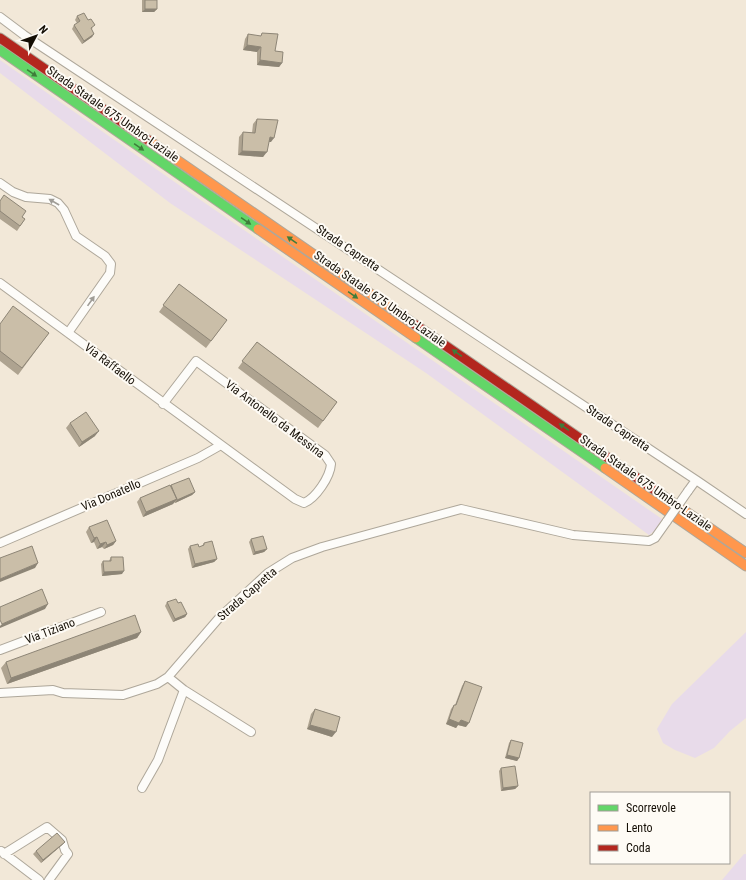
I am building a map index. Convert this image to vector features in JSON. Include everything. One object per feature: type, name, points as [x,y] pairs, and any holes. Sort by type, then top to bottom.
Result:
[{"type":"highway","name":"Strada Statale 675 Umbro-Laziale","points":[[0,38],[746,553]]},
{"type":"highway","name":"Strada Statale 675 Umbro-Laziale","points":[[0,50],[746,566]]},
{"type":"street","name":"Strada Capretta","points":[[0,17],[746,514]]},
{"type":"street","points":[[0,183],[13,192],[26,197],[50,199],[58,203],[68,218],[76,236],[105,256],[111,264],[110,273],[68,333]]},
{"type":"street","name":"Via Raffaello","points":[[0,283],[163,404],[220,444]]},
{"type":"street","name":"Via Antonello da Messina","points":[[163,404],[196,361],[325,455],[331,464],[330,473],[311,500],[304,503],[295,499],[220,444]]},
{"type":"street","name":"Via Donatello","points":[[0,543],[198,458],[220,444]]},
{"type":"street","name":"Strada Capretta","points":[[0,693],[53,690],[63,694],[123,695],[156,684],[168,677],[219,618],[268,573],[292,558],[309,551],[461,509],[573,535],[649,541],[655,538],[696,480]]},
{"type":"street","name":"Via Tiziano","points":[[0,650],[101,612]]},
{"type":"street","points":[[168,677],[184,690],[251,732]]},
{"type":"street","points":[[142,788],[158,760],[184,690]]},
{"type":"street","points":[[39,880],[2,852],[47,827],[62,840],[64,850],[68,854],[49,880]]},
{"type":"shaded area","points":[[0,60],[662,519],[655,530],[649,535],[426,373],[170,203],[0,73]]},
{"type":"shaded area","points":[[746,632],[746,718],[730,731],[714,748],[695,758],[675,750],[663,743],[657,729],[672,704]]},
{"type":"shaded area","points":[[744,854],[746,854],[746,880],[722,880]]},
{"type":"building","points":[[145,0],[157,0],[157,9],[145,9]]},
{"type":"building","points":[[84,13],[88,20],[91,19],[95,25],[91,28],[94,34],[84,41],[74,25],[80,21],[77,16]]},
{"type":"building","points":[[262,33],[278,34],[275,51],[283,52],[282,63],[260,60],[261,47],[247,45],[248,34],[261,36]]},
{"type":"building","points":[[257,119],[278,120],[274,138],[270,137],[267,152],[242,151],[243,132],[255,133]]},
{"type":"building","points":[[4,195],[26,211],[22,217],[25,219],[20,226],[0,211],[0,201]]},
{"type":"building","points":[[179,284],[227,320],[211,341],[163,305]]},
{"type":"building","points":[[13,306],[49,333],[22,368],[0,351],[0,324]]},
{"type":"building","points":[[257,342],[337,402],[323,421],[242,361]]},
{"type":"building","points":[[86,412],[99,431],[82,442],[70,423]]},
{"type":"building","points":[[189,478],[195,492],[177,500],[171,485]]},
{"type":"building","points":[[170,485],[177,499],[146,512],[140,498]]},
{"type":"building","points":[[107,520],[116,541],[107,545],[106,542],[100,544],[97,537],[94,538],[89,527]]},
{"type":"building","points":[[263,536],[267,549],[255,552],[251,539]]},
{"type":"building","points":[[212,541],[217,559],[195,564],[190,546],[198,544],[199,547],[204,545],[204,543]]},
{"type":"building","points":[[32,546],[38,563],[0,579],[0,558]]},
{"type":"building","points":[[111,557],[123,557],[124,571],[104,572],[103,561],[111,561]]},
{"type":"building","points":[[42,589],[48,604],[2,624],[0,620],[0,607]]},
{"type":"building","points":[[176,599],[178,603],[181,602],[187,614],[175,619],[167,602]]},
{"type":"building","points":[[135,615],[141,632],[11,678],[6,662]]},
{"type":"building","points":[[465,681],[482,687],[469,723],[461,720],[459,723],[449,719]]},
{"type":"building","points":[[315,709],[340,717],[336,732],[310,725]]},
{"type":"building","points":[[511,740],[523,743],[519,758],[507,755]]},
{"type":"building","points":[[515,766],[518,786],[503,788],[501,768]]},
{"type":"building","points":[[57,833],[65,842],[43,860],[36,851]]},
{"type":"traffic: fast","points":[[0,50],[258,229]]},
{"type":"traffic: fast","points":[[416,338],[605,468]]},
{"type":"traffic: slow","points":[[148,140],[391,308]]},
{"type":"traffic: slow","points":[[258,229],[416,338]]},
{"type":"traffic: slow","points":[[605,468],[746,566]]},
{"type":"traffic: slow","points":[[669,500],[746,553]]},
{"type":"traffic: jam","points":[[0,38],[148,140]]},
{"type":"traffic: jam","points":[[391,308],[669,500]]}]
